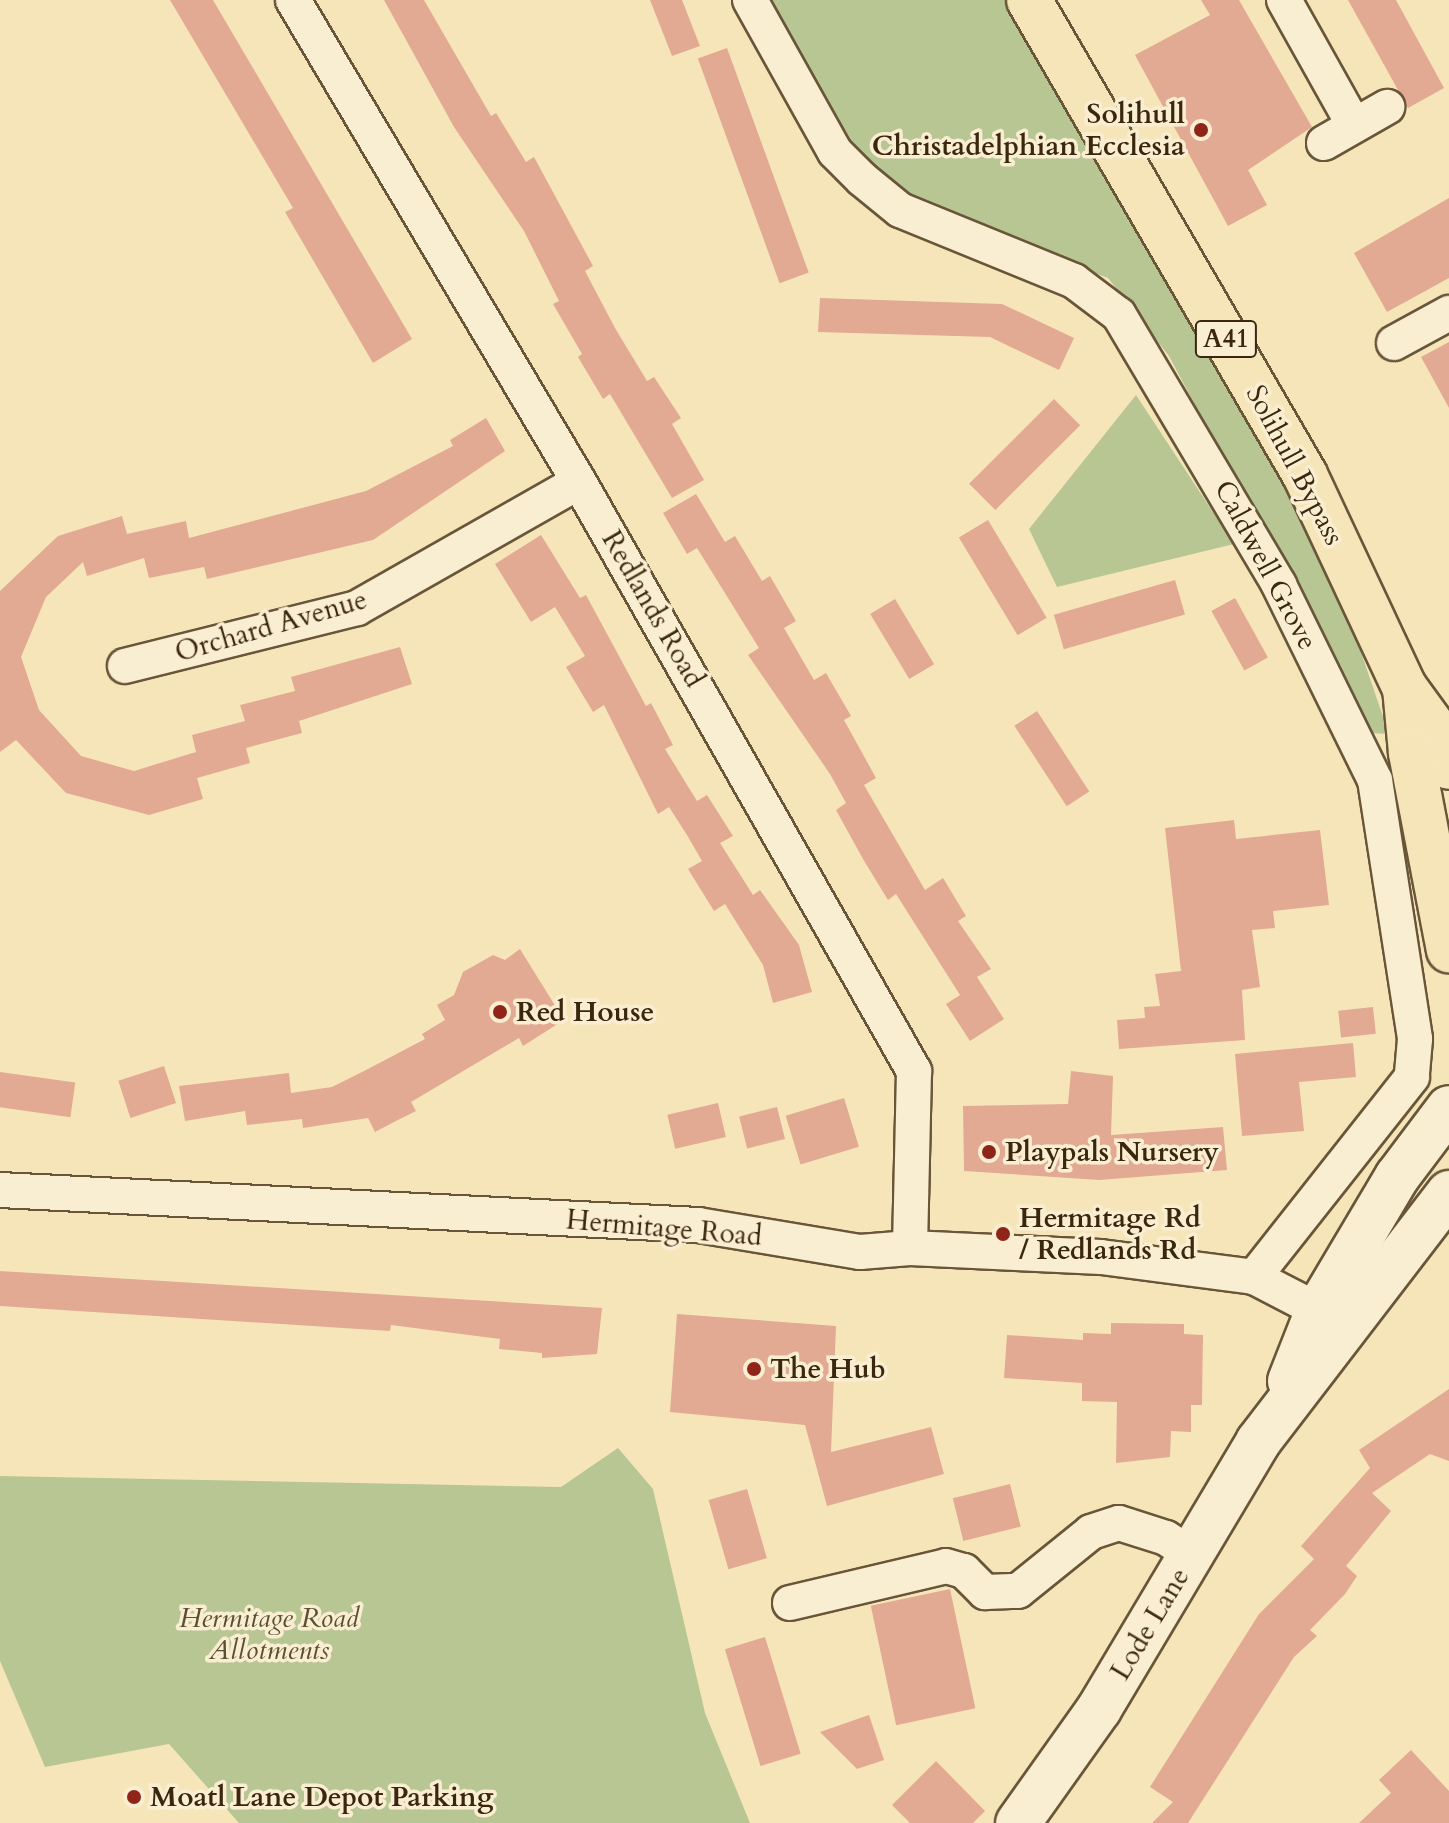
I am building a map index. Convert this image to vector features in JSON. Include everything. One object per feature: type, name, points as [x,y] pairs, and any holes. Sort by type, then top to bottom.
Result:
[{"type":"highway","name":"Solihull Bypass","points":[[1029,0],[1305,475],[1405,688],[1440,736],[1449,767]]},
{"type":"highway","name":"Solihull Bypass","points":[[1405,688],[1411,753],[1449,950]]},
{"type":"main road","name":"Lode Lane","points":[[1274,1421],[1318,1310],[1397,1177],[1449,1108]]},
{"type":"main road","name":"Lode Lane","points":[[1018,1823],[1079,1741],[1274,1421],[1449,1193]]},
{"type":"street","name":"Redlands Road","points":[[293,0],[579,482],[914,1071],[910,1248]]},
{"type":"street","name":"Caldwell Grove","points":[[750,0],[835,152],[862,179],[900,210],[1074,281],[1119,315],[1279,585],[1375,780],[1415,1039],[1412,1077],[1254,1277]]},
{"type":"street","points":[[1284,0],[1354,125]]},
{"type":"street","points":[[1324,143],[1387,107]]},
{"type":"street","points":[[1394,343],[1449,313]]},
{"type":"street","name":"Orchard Avenue","points":[[125,666],[357,608],[579,482]]},
{"type":"street","name":"Hermitage Road","points":[[0,1190],[698,1225],[860,1252],[910,1248],[1101,1257],[1254,1277],[1318,1310]]},
{"type":"street","points":[[790,1603],[946,1566],[964,1571],[985,1592],[1018,1591],[1091,1532],[1119,1523],[1166,1538],[1192,1555]]},
{"type":"green space","points":[[773,0],[1005,0],[1330,562],[1389,734],[1369,733],[1169,356],[1108,278],[911,202],[824,115],[771,24]]},
{"type":"green space","points":[[1136,395],[1234,544],[1057,587],[1029,529]]},
{"type":"green space","name":"Hermitage Road Allotments","points":[[618,1448],[653,1489],[705,1713],[750,1823],[239,1823],[169,1744],[45,1767],[0,1661],[0,1476],[561,1487]]},
{"type":"building","points":[[170,0],[213,0],[412,339],[373,363],[285,212],[293,208]]},
{"type":"building","points":[[384,0],[424,0],[491,116],[496,113],[526,162],[534,157],[593,266],[585,271],[615,328],[647,381],[654,377],[681,418],[672,424],[704,480],[672,498],[610,394],[603,399],[578,357],[582,354],[553,304],[559,301],[524,231],[454,127]]},
{"type":"building","points":[[650,0],[682,0],[700,46],[672,56]]},
{"type":"building","points":[[1201,0],[1239,0],[1312,127],[1248,170],[1267,205],[1228,226],[1135,55],[1210,15]]},
{"type":"building","points":[[1348,0],[1396,0],[1444,88],[1408,108]]},
{"type":"building","points":[[727,48],[809,273],[780,283],[698,59]]},
{"type":"building","points":[[1449,198],[1449,278],[1387,312],[1354,253]]},
{"type":"building","points":[[820,298],[1002,304],[1074,338],[1059,370],[990,337],[818,332]]},
{"type":"building","points":[[1449,342],[1449,408],[1421,357]]},
{"type":"building","points":[[1054,399],[1080,425],[995,510],[969,484]]},
{"type":"building","points":[[486,418],[505,451],[373,540],[207,579],[204,567],[149,578],[144,558],[87,576],[83,562],[46,597],[21,657],[39,710],[81,756],[134,771],[196,752],[192,735],[245,721],[240,705],[295,691],[291,677],[400,647],[412,684],[299,721],[302,733],[246,748],[250,763],[197,778],[203,799],[149,815],[66,793],[16,740],[0,752],[0,591],[58,536],[122,516],[127,534],[186,521],[189,538],[366,491],[453,446],[450,440]]},
{"type":"building","points":[[696,494],[725,542],[735,536],[762,581],[770,576],[796,621],[784,628],[814,680],[826,673],[851,716],[844,720],[876,778],[864,785],[925,890],[943,878],[966,916],[958,921],[991,969],[977,977],[1004,1019],[970,1041],[946,1004],[960,995],[896,894],[888,900],[836,810],[846,803],[830,774],[748,655],[759,648],[697,548],[687,554],[663,513]]},
{"type":"building","points":[[988,520],[1047,618],[1018,635],[959,538]]},
{"type":"building","points":[[541,535],[580,598],[586,595],[646,706],[651,703],[673,745],[665,749],[697,801],[707,795],[733,836],[720,843],[753,895],[760,890],[799,945],[812,992],[773,1003],[763,965],[725,904],[714,911],[688,869],[702,861],[687,835],[669,807],[658,814],[604,705],[593,712],[566,667],[585,656],[555,607],[531,622],[495,564]]},
{"type":"building","points":[[1175,580],[1185,615],[1064,649],[1054,615]]},
{"type":"building","points":[[1235,598],[1268,657],[1244,671],[1211,611]]},
{"type":"building","points":[[895,599],[934,664],[909,679],[870,614]]},
{"type":"building","points":[[1037,711],[1089,792],[1067,806],[1014,726]]},
{"type":"building","points":[[1234,820],[1236,839],[1320,830],[1329,905],[1273,911],[1275,928],[1252,930],[1260,987],[1242,990],[1245,1040],[1119,1049],[1117,1020],[1145,1018],[1144,1007],[1160,1006],[1155,974],[1181,971],[1165,828]]},
{"type":"building","points":[[520,949],[564,1020],[523,1046],[519,1038],[411,1102],[416,1111],[375,1132],[368,1118],[303,1128],[302,1119],[247,1125],[245,1111],[185,1121],[179,1086],[289,1073],[291,1093],[332,1087],[366,1070],[425,1039],[422,1034],[445,1020],[437,1005],[454,995],[463,972],[493,955],[505,960]]},
{"type":"building","points":[[1373,1007],[1376,1034],[1341,1038],[1338,1011]]},
{"type":"building","points":[[1353,1043],[1356,1077],[1299,1082],[1304,1131],[1242,1136],[1235,1054]]},
{"type":"building","points":[[164,1066],[176,1103],[130,1118],[118,1081]]},
{"type":"building","points":[[1071,1071],[1113,1076],[1111,1135],[1223,1127],[1227,1170],[1099,1180],[964,1171],[963,1106],[1068,1104]]},
{"type":"building","points":[[0,1072],[75,1083],[70,1117],[0,1107]]},
{"type":"building","points":[[844,1098],[859,1147],[801,1165],[786,1116]]},
{"type":"building","points":[[718,1103],[726,1137],[675,1149],[667,1115]]},
{"type":"building","points":[[777,1107],[785,1139],[747,1148],[739,1116]]},
{"type":"building","points":[[0,1271],[602,1308],[597,1354],[542,1358],[542,1353],[499,1349],[500,1339],[391,1325],[390,1331],[0,1306]]},
{"type":"building","name":"The Hub","points":[[677,1314],[836,1326],[831,1452],[931,1427],[944,1474],[827,1506],[805,1425],[670,1412]]},
{"type":"building","points":[[1111,1323],[1184,1324],[1184,1334],[1203,1335],[1202,1405],[1191,1405],[1191,1432],[1171,1431],[1170,1457],[1116,1463],[1117,1402],[1082,1401],[1082,1383],[1004,1378],[1007,1335],[1083,1340],[1083,1333],[1111,1334]]},
{"type":"building","points":[[1449,1389],[1449,1461],[1430,1454],[1372,1493],[1391,1511],[1346,1566],[1357,1576],[1345,1594],[1310,1630],[1317,1636],[1294,1657],[1188,1823],[1152,1823],[1173,1802],[1150,1787],[1259,1614],[1314,1559],[1301,1546],[1370,1468],[1359,1450]]},
{"type":"building","points":[[1010,1484],[1021,1527],[963,1541],[953,1498]]},
{"type":"building","points":[[747,1489],[767,1558],[728,1569],[709,1500]]},
{"type":"building","points":[[950,1589],[975,1708],[896,1725],[871,1606]]},
{"type":"building","points":[[765,1637],[801,1754],[761,1766],[725,1649]]},
{"type":"building","points":[[869,1715],[884,1760],[857,1769],[820,1732]]},
{"type":"building","points":[[1411,1750],[1449,1791],[1449,1823],[1359,1823],[1391,1793],[1379,1780]]},
{"type":"building","points":[[936,1761],[985,1811],[973,1823],[910,1823],[892,1805]]},
{"type":"place","name":"Solihull Christadelphian Ecclesia","points":[[1201,130]]},
{"type":"place","name":"Red House","points":[[500,1012]]},
{"type":"place","name":"Playpals Nursery","points":[[989,1152]]},
{"type":"place","name":"Hermitage Rd / Redlands Rd","points":[[1003,1234]]},
{"type":"place","name":"The Hub","points":[[754,1369]]},
{"type":"place","name":"Moatl Lane Depot Parking","points":[[134,1797]]}]
